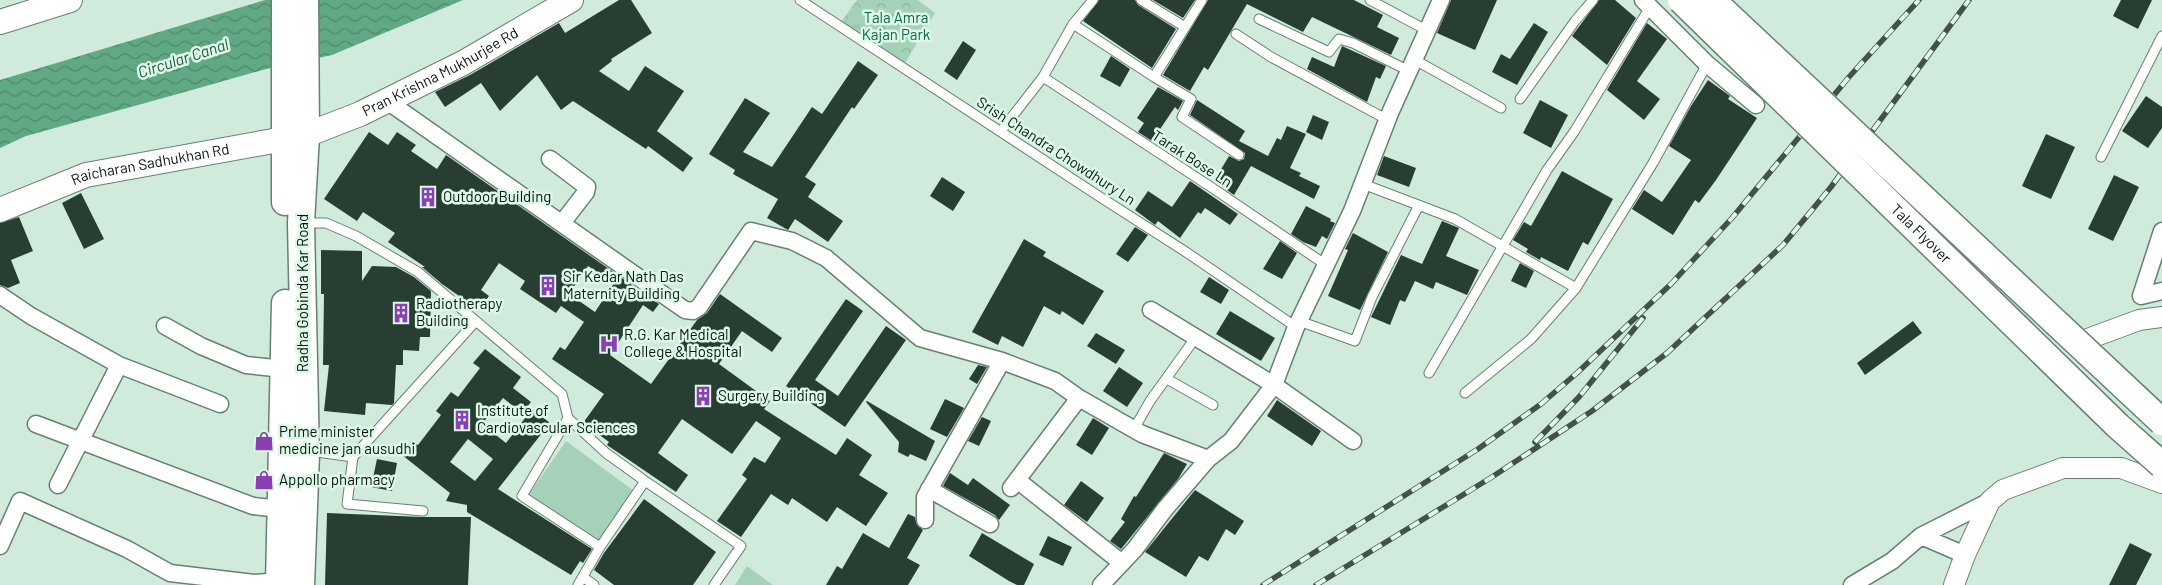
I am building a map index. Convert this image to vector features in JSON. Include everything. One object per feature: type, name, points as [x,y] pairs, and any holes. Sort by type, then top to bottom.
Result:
[{"type":"main road","points":[[0,22],[70,0]]},
{"type":"main road","name":"Radha Gobinda Kar Road","points":[[285,0],[296,124],[301,223],[302,454],[287,584]]},
{"type":"main road","name":"Radha Gobinda Kar Road","points":[[287,584],[281,509],[302,454],[284,369],[296,124],[305,0]]},
{"type":"main road","name":"Pran Krishna Mukhurjee Rd","points":[[296,124],[360,114],[463,62],[571,0]]},
{"type":"main road","name":"Tala Flyover","points":[[1681,0],[2111,419],[2162,465]]},
{"type":"main road","name":"Tala Flyover","points":[[1712,0],[2162,422]]},
{"type":"main road","name":"Raicharan Sadhukhan Rd","points":[[0,210],[86,175],[296,124]]},
{"type":"street","points":[[1101,585],[1122,563],[1165,509],[1208,460],[1231,441],[1274,385],[1297,324],[1363,184],[1388,120],[1441,0]]},
{"type":"street","points":[[1646,4],[1707,64],[1756,105]]},
{"type":"street","points":[[386,101],[685,310],[693,311],[699,307],[751,230],[792,241],[826,258],[920,338],[1002,362],[1056,381],[1079,398],[1134,429],[1208,460]]},
{"type":"street","points":[[550,159],[587,187],[586,192],[562,223]]},
{"type":"street","points":[[2162,232],[2141,296],[2162,291]]},
{"type":"street","points":[[0,295],[31,316],[119,365],[220,404]]},
{"type":"street","points":[[1151,310],[1274,385],[1353,442]]},
{"type":"street","points":[[2076,343],[2139,320],[2162,317]]},
{"type":"street","points":[[164,326],[201,346],[246,365],[284,369]]},
{"type":"street","points":[[925,520],[925,497],[1002,362]]},
{"type":"street","points":[[58,485],[119,365]]},
{"type":"street","points":[[1079,398],[1014,484],[1122,563]]},
{"type":"street","points":[[36,424],[253,506],[281,509]]},
{"type":"street","points":[[1852,585],[1892,560],[1921,536],[1990,500],[2003,490],[2063,468],[2121,468],[2162,483]]},
{"type":"street","points":[[929,489],[990,524]]},
{"type":"street","points":[[1954,585],[1965,555],[1990,500]]},
{"type":"street","points":[[0,546],[20,501],[127,549],[170,573],[254,583],[287,584]]},
{"type":"street","points":[[1921,536],[1965,555]]},
{"type":"lane","name":"Srish Chandra Chowdhury Ln","points":[[800,0],[1097,196],[1297,324],[1355,341],[1372,297],[1419,205]]},
{"type":"lane","points":[[1001,132],[1042,77],[1073,24],[1093,0]]},
{"type":"lane","points":[[1141,0],[1185,27]]},
{"type":"lane","points":[[1154,77],[1202,0]]},
{"type":"lane","points":[[1370,0],[1428,31]]},
{"type":"lane","points":[[1520,99],[1575,20],[1593,0]]},
{"type":"lane","points":[[1429,373],[1548,170],[1574,132],[1646,4]]},
{"type":"lane","points":[[1259,19],[1329,52],[1339,39],[1353,43],[1412,65],[1501,108]]},
{"type":"lane","points":[[1073,24],[1191,99],[1182,117],[1239,155]]},
{"type":"lane","points":[[1236,34],[1271,57],[1388,120]]},
{"type":"lane","points":[[2101,157],[2162,36]]},
{"type":"lane","points":[[1465,393],[1531,339],[1576,288],[1653,162],[1707,64]]},
{"type":"lane","name":"Tarak Bose Ln","points":[[1042,77],[1326,265]]},
{"type":"lane","points":[[1363,184],[1455,219],[1576,288]]},
{"type":"lane","points":[[301,223],[326,223],[356,236],[418,272],[562,394],[568,418],[606,453],[741,546],[714,585]]},
{"type":"lane","points":[[423,511],[347,504],[353,457],[476,321]]},
{"type":"lane","points":[[1134,429],[1150,401],[1196,337]]},
{"type":"lane","points":[[1167,379],[1213,404]]},
{"type":"lane","points":[[568,418],[522,496],[600,547]]},
{"type":"lane","points":[[302,454],[353,457]]},
{"type":"lane","points":[[594,585],[580,581],[600,547],[645,481]]},
{"type":"green space","name":"Tala Amra Kajan Park","points":[[857,0],[918,0],[935,13],[905,63],[841,22]]},
{"type":"green space","points":[[566,441],[634,491],[600,541],[528,496]]},
{"type":"green space","points":[[747,566],[773,585],[735,585]]},
{"type":"water","name":"Circular Canal","points":[[265,0],[463,0],[332,55],[266,69],[26,136],[0,148],[0,80]]},
{"type":"building","points":[[619,0],[631,0],[652,33],[611,59],[612,61],[599,71],[629,91],[645,66],[684,91],[657,131],[693,158],[683,172],[648,146],[646,149],[573,101],[561,110],[537,75],[500,111],[481,83],[445,107],[435,92],[470,75],[559,23],[565,33]]},
{"type":"building","points":[[1099,0],[1135,0],[1138,5],[1176,29],[1152,68],[1083,21]]},
{"type":"building","points":[[1153,0],[1195,0],[1183,18]]},
{"type":"building","points":[[1208,0],[1354,0],[1383,15],[1377,27],[1399,38],[1391,55],[1312,17],[1303,32],[1247,4],[1208,70],[1204,67],[1190,91],[1163,75]]},
{"type":"building","points":[[1451,0],[1497,0],[1475,50],[1437,33]]},
{"type":"building","points":[[1599,0],[1615,0],[1636,18],[1607,65],[1572,36]]},
{"type":"building","points":[[2121,0],[2152,0],[2138,29],[2113,16]]},
{"type":"building","points":[[1534,23],[1548,32],[1517,85],[1492,72],[1501,54],[1510,59]]},
{"type":"building","points":[[1647,23],[1667,39],[1637,81],[1660,99],[1644,120],[1607,90]]},
{"type":"building","points":[[963,41],[976,50],[957,80],[944,71]]},
{"type":"building","points":[[1342,46],[1386,66],[1380,79],[1376,77],[1367,102],[1307,69],[1312,57],[1334,67]]},
{"type":"building","points":[[1111,56],[1130,69],[1120,87],[1100,76]]},
{"type":"building","points":[[858,61],[878,75],[854,109],[852,107],[805,177],[816,184],[808,197],[843,221],[828,242],[795,219],[788,230],[767,218],[778,199],[733,174],[735,170],[709,154],[745,98],[770,113],[743,152],[772,167],[812,107],[822,114]]},
{"type":"building","points":[[1708,80],[1730,96],[1728,99],[1757,118],[1716,180],[1699,203],[1695,200],[1673,235],[1632,209],[1644,190],[1662,202],[1691,160],[1669,146]]},
{"type":"building","points":[[1158,87],[1183,101],[1178,110],[1175,107],[1152,141],[1138,132],[1144,123],[1137,118]]},
{"type":"building","points":[[2146,96],[2162,107],[2162,128],[2148,148],[2122,131]]},
{"type":"building","points":[[1197,100],[1245,131],[1239,141],[1268,156],[1277,138],[1281,140],[1287,126],[1306,134],[1290,168],[1301,173],[1299,176],[1320,186],[1314,199],[1251,166],[1234,195],[1214,181],[1229,156],[1239,161],[1244,159],[1245,153],[1190,115]]},
{"type":"building","points":[[1540,100],[1568,115],[1551,148],[1523,133]]},
{"type":"building","points":[[1313,115],[1329,122],[1322,140],[1306,132]]},
{"type":"building","points":[[369,132],[388,145],[397,132],[416,145],[411,151],[437,169],[446,155],[659,304],[653,312],[643,305],[610,355],[651,384],[697,320],[707,313],[720,294],[782,338],[772,352],[742,331],[719,364],[770,401],[764,409],[836,455],[847,438],[872,455],[859,475],[888,493],[866,526],[837,507],[827,522],[792,498],[788,505],[771,494],[741,537],[717,521],[747,479],[742,475],[754,457],[765,463],[781,438],[756,421],[732,454],[682,419],[658,453],[688,475],[676,492],[607,445],[609,442],[583,423],[604,394],[552,359],[560,347],[565,350],[584,322],[561,306],[556,313],[520,289],[525,281],[499,263],[481,290],[489,296],[479,310],[442,284],[422,267],[425,267],[388,242],[395,233],[363,212],[357,221],[324,199]],"holes":[[[588,266],[614,283],[595,312],[569,294]]]},
{"type":"building","points":[[2046,134],[2075,147],[2051,199],[2022,186]]},
{"type":"building","points":[[1384,156],[1416,168],[1409,187],[1377,175]]},
{"type":"building","points":[[1562,171],[1613,199],[1588,245],[1583,242],[1568,271],[1541,257],[1540,260],[1526,252],[1528,249],[1513,240],[1524,222],[1531,226]]},
{"type":"building","points":[[2114,175],[2139,187],[2113,241],[2088,229]]},
{"type":"building","points":[[942,177],[965,192],[953,211],[930,196]]},
{"type":"building","points":[[1190,181],[1238,214],[1230,225],[1205,208],[1201,214],[1198,212],[1180,238],[1158,221],[1155,225],[1135,210],[1148,191],[1172,207]]},
{"type":"building","points":[[81,193],[104,239],[84,249],[62,203]]},
{"type":"building","points":[[1306,206],[1335,223],[1327,239],[1322,236],[1316,247],[1303,242],[1291,234]]},
{"type":"building","points":[[19,217],[33,251],[11,260],[20,283],[8,288],[0,285],[0,223]]},
{"type":"building","points":[[1442,221],[1459,228],[1446,256],[1479,270],[1467,295],[1436,282],[1433,289],[1415,281],[1405,302],[1400,300],[1390,325],[1371,317],[1401,255],[1422,264]]},
{"type":"building","points":[[1135,227],[1148,235],[1128,262],[1116,254]]},
{"type":"building","points":[[1353,233],[1388,252],[1360,310],[1328,296],[1348,250],[1345,249]]},
{"type":"building","points":[[1024,239],[1046,252],[1043,256],[1104,291],[1083,325],[1062,311],[1060,315],[1044,306],[1023,347],[1002,336],[998,345],[972,332]]},
{"type":"building","points":[[1280,241],[1297,253],[1282,279],[1263,269]]},
{"type":"building","points":[[321,250],[362,251],[362,281],[372,266],[396,267],[414,277],[431,291],[430,337],[420,337],[419,351],[403,350],[403,365],[396,365],[394,403],[392,405],[366,403],[365,415],[324,411],[329,365],[323,365],[324,294],[321,294]]},
{"type":"building","points":[[1520,263],[1534,271],[1526,288],[1511,281]]},
{"type":"building","points":[[1209,277],[1229,290],[1221,304],[1200,292]]},
{"type":"building","points":[[846,299],[863,311],[815,380],[838,396],[886,326],[906,340],[845,427],[786,386]]},
{"type":"building","points":[[1230,311],[1275,338],[1261,361],[1216,334]]},
{"type":"building","points":[[1913,321],[1922,333],[1865,375],[1857,363]]},
{"type":"building","points":[[1096,333],[1125,350],[1116,364],[1087,346]]},
{"type":"building","points":[[485,349],[521,377],[513,388],[531,402],[522,413],[503,398],[482,424],[506,443],[532,409],[550,423],[498,489],[592,549],[583,563],[580,561],[571,575],[467,512],[467,505],[446,501],[450,493],[402,455],[413,441],[418,445],[441,415],[436,411],[451,392],[458,397],[480,368],[473,363]],"holes":[[[468,439],[493,459],[475,481],[450,462]]]},
{"type":"building","points":[[978,365],[987,367],[977,384],[969,379]]},
{"type":"building","points":[[1119,367],[1143,383],[1127,407],[1103,391]]},
{"type":"building","points":[[945,399],[964,408],[947,437],[930,429]]},
{"type":"building","points":[[1277,400],[1321,431],[1312,446],[1267,416]]},
{"type":"building","points":[[867,401],[935,441],[926,461],[910,454],[908,457],[898,452],[899,442]]},
{"type":"building","points":[[982,417],[991,421],[979,446],[968,441]]},
{"type":"building","points":[[1093,418],[1109,428],[1092,455],[1076,445]]},
{"type":"building","points":[[1164,453],[1187,464],[1178,479],[1121,549],[1110,541],[1125,522],[1121,519],[1134,496],[1136,497]]},
{"type":"building","points":[[377,459],[397,463],[392,491],[371,487]]},
{"type":"building","points":[[950,473],[968,485],[973,478],[1010,505],[999,520],[995,515],[943,486]]},
{"type":"building","points":[[1081,481],[1104,498],[1087,522],[1064,505]]},
{"type":"building","points":[[1195,490],[1244,521],[1235,535],[1226,529],[1208,561],[1199,556],[1186,577],[1145,552]]},
{"type":"building","points":[[644,499],[716,552],[693,585],[614,585],[594,570],[604,553]]},
{"type":"building","points":[[327,513],[471,517],[468,585],[325,585]]},
{"type":"building","points":[[908,514],[915,517],[917,525],[923,530],[907,558],[920,565],[908,585],[826,585],[837,566],[842,569],[863,533],[889,548]]},
{"type":"building","points":[[982,533],[1034,564],[1024,585],[1017,585],[1009,581],[969,556]]},
{"type":"building","points":[[1048,536],[1072,547],[1063,566],[1039,555]]},
{"type":"building","points":[[2130,543],[2152,554],[2136,585],[2109,585]]},
{"type":"railway","points":[[1263,585],[1478,449],[1541,404],[1577,373],[1671,284],[1732,218],[1849,77],[1919,0]]},
{"type":"railway","points":[[1316,585],[1492,477],[1592,411],[1667,353],[1783,245],[1831,187],[1969,0]]},
{"type":"railway","points":[[1535,442],[1579,397],[1643,318]]},
{"type":"place","name":"Outdoor Building","points":[[428,197]]},
{"type":"place","name":"Sir Kedar Nath Das Maternity Building","points":[[548,286]]},
{"type":"place","name":"Radiotherapy Building","points":[[401,313]]},
{"type":"place","name":"R.G. Kar Medical College & Hospital","points":[[609,344]]},
{"type":"place","name":"Surgery Building","points":[[703,396]]},
{"type":"place","name":"Institute of Cardiovascular Sciences","points":[[462,420]]},
{"type":"place","name":"Prime minister medicine jan ausudhi","points":[[264,441]]},
{"type":"place","name":"Appollo pharmacy","points":[[264,480]]}]
